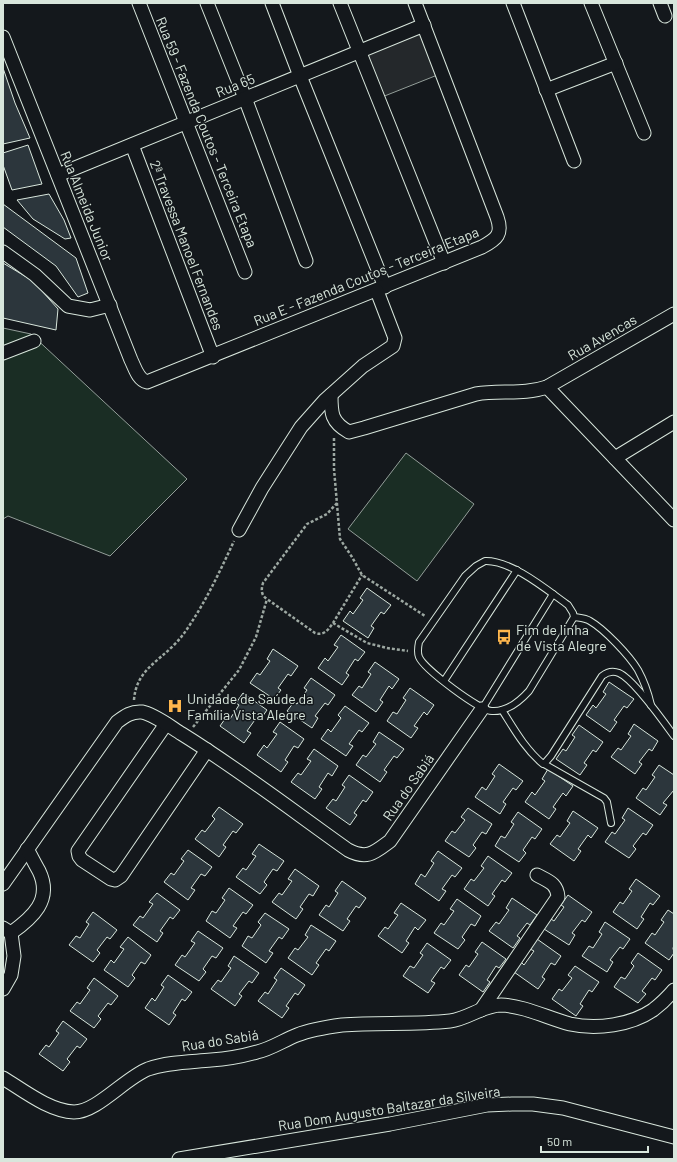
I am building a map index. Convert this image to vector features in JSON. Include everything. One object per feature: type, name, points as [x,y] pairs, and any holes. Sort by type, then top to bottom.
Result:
[{"type":"street","name":"Rua 59 - Fazenda Coutos - Terceira Etapa","points":[[139,3],[245,272]]},
{"type":"street","points":[[207,3],[245,98],[306,261]]},
{"type":"street","points":[[239,530],[262,488],[301,427],[331,395],[363,366],[389,350],[395,343],[395,338],[381,289],[272,3]]},
{"type":"street","points":[[340,3],[444,263]]},
{"type":"street","name":"Rua E - Fazenda Coutos - Terceira Etapa","points":[[147,382],[213,357],[271,332],[444,263],[490,243],[499,234],[500,227],[415,3]]},
{"type":"street","points":[[513,3],[574,161]]},
{"type":"street","points":[[591,3],[644,133]]},
{"type":"street","points":[[660,3],[665,16]]},
{"type":"street","name":"Rua 65","points":[[58,175],[424,25]]},
{"type":"street","name":"Rua Almeida Junior","points":[[3,37],[134,367],[142,380],[147,382]]},
{"type":"street","points":[[546,90],[616,63]]},
{"type":"street","name":"2ª Travessa Manoel Fernandes","points":[[132,145],[213,357]]},
{"type":"street","points":[[3,252],[35,274],[68,306],[90,310],[110,305]]},
{"type":"street","name":"Rua Avencas","points":[[335,421],[348,432],[476,394],[487,392],[529,391],[547,387],[674,314]]},
{"type":"street","points":[[3,354],[34,341]]},
{"type":"street","points":[[547,387],[674,520]]},
{"type":"street","points":[[331,395],[331,408],[335,421]]},
{"type":"street","points":[[615,458],[674,422]]},
{"type":"street","name":"Rua do Sabiá","points":[[133,713],[142,712],[149,714],[186,736],[348,850],[358,855],[367,856],[390,841],[482,708]]},
{"type":"street","points":[[3,884],[26,849],[118,722],[124,716],[133,713]]},
{"type":"street","points":[[166,724],[78,852],[78,856],[82,860],[111,879],[116,880],[121,876],[207,750]]},
{"type":"street","points":[[3,989],[11,975],[14,956],[7,931],[27,921],[35,913],[41,900],[43,889],[39,871],[26,849]]},
{"type":"street","points":[[481,1010],[558,897],[558,892],[555,885],[537,875]]},
{"type":"street","name":"Rua do Sabiá","points":[[3,1078],[53,1108],[75,1112],[101,1101],[131,1078],[147,1069],[170,1064],[212,1060],[259,1052],[296,1035],[320,1028],[344,1025],[452,1021],[481,1010],[500,1005],[539,1013],[570,1024],[590,1026],[606,1025],[622,1023],[646,1014],[654,1009],[674,990]]},
{"type":"street","name":"Rua Dom Augusto Baltazar da Silveira","points":[[179,1159],[390,1124],[487,1105],[533,1104],[563,1108],[674,1137]]},
{"type":"lane","points":[[485,561],[494,561],[517,570],[553,594],[568,605],[574,618],[529,691],[521,700],[502,710],[492,712],[482,708],[444,681],[424,664],[420,658],[418,652],[419,642],[465,576],[476,566],[485,561]]},
{"type":"lane","points":[[444,681],[517,570]]},
{"type":"lane","points":[[482,708],[553,594]]},
{"type":"lane","points":[[574,618],[582,618],[597,626],[624,652],[637,669],[646,687],[652,706]]},
{"type":"lane","points":[[544,764],[551,756],[599,680],[607,672],[617,672],[625,677],[652,706],[674,736]]},
{"type":"lane","points":[[502,710],[529,750],[542,764],[604,798],[607,802],[611,823]]},
{"type":"path","points":[[335,421],[333,454],[340,539],[362,575],[433,622]]},
{"type":"path","points":[[337,503],[327,514],[307,524],[263,583],[262,593],[267,599],[315,633],[323,634],[333,623],[362,575]]},
{"type":"path","points":[[133,713],[135,692],[141,676],[146,669],[180,638],[191,622],[215,583],[239,530]]},
{"type":"path","points":[[186,736],[239,670],[256,637],[267,599]]},
{"type":"path","points":[[333,623],[367,643],[387,648],[418,652]]},
{"type":"green space","points":[[3,328],[31,334],[187,479],[110,556],[8,516],[3,519]]},
{"type":"green space","points":[[406,453],[474,504],[417,581],[348,529]]},
{"type":"shaded area","points":[[420,29],[440,74],[382,97],[364,52]]},
{"type":"building","points":[[3,68],[15,103],[30,138],[3,144]]},
{"type":"building","points":[[28,145],[42,184],[12,190],[3,165],[3,153]]},
{"type":"building","points":[[49,194],[64,220],[71,238],[65,239],[33,219],[17,200]]},
{"type":"building","points":[[3,204],[76,258],[88,293],[78,297],[56,266],[3,227]]},
{"type":"building","points":[[3,263],[33,281],[58,309],[56,330],[3,318]]},
{"type":"building","points":[[367,588],[391,605],[384,614],[381,612],[371,626],[374,628],[368,638],[343,621],[350,611],[353,614],[363,600],[360,598]]},
{"type":"building","points":[[341,635],[365,652],[358,661],[355,659],[346,673],[349,675],[342,685],[318,668],[325,658],[328,661],[338,647],[334,645]]},
{"type":"building","points":[[273,649],[298,666],[291,676],[288,674],[278,688],[281,690],[274,699],[250,683],[257,673],[260,675],[270,661],[267,659]]},
{"type":"building","points":[[375,662],[399,679],[392,689],[389,686],[380,700],[383,702],[376,712],[352,695],[359,686],[362,688],[371,674],[368,672]]},
{"type":"building","points":[[311,678],[335,695],[328,705],[325,703],[315,716],[318,718],[312,728],[287,711],[294,702],[297,704],[307,690],[304,688]]},
{"type":"building","points":[[609,682],[634,699],[627,708],[624,706],[614,720],[617,722],[610,732],[586,715],[593,705],[596,708],[606,694],[603,692]]},
{"type":"building","points":[[410,688],[434,705],[427,715],[424,712],[414,726],[418,728],[411,738],[387,721],[393,712],[397,714],[406,700],[403,698]]},
{"type":"building","points":[[243,693],[267,710],[260,720],[257,717],[247,731],[251,733],[244,743],[220,726],[227,716],[230,719],[239,705],[236,703]]},
{"type":"building","points":[[345,706],[369,723],[362,732],[359,730],[349,744],[353,746],[346,756],[321,739],[328,729],[331,732],[341,718],[338,715]]},
{"type":"building","points":[[280,722],[304,739],[298,748],[294,746],[285,760],[288,762],[281,772],[257,755],[264,745],[267,748],[277,734],[273,732]]},
{"type":"building","points":[[634,724],[658,741],[652,751],[649,749],[639,762],[642,764],[635,774],[611,757],[618,748],[621,750],[631,736],[628,734]]},
{"type":"building","points":[[579,725],[603,742],[596,752],[593,750],[584,763],[587,765],[580,775],[556,759],[563,749],[566,751],[575,737],[572,735]]},
{"type":"building","points":[[379,732],[404,749],[397,758],[394,756],[384,770],[387,772],[380,782],[356,765],[363,755],[366,757],[376,744],[373,742]]},
{"type":"building","points":[[314,749],[338,766],[332,776],[328,773],[319,787],[322,789],[315,799],[291,782],[298,773],[301,775],[311,761],[307,759]]},
{"type":"building","points":[[499,764],[523,781],[516,790],[513,788],[503,802],[506,804],[500,814],[475,797],[482,787],[486,790],[495,776],[492,774]]},
{"type":"building","points":[[659,765],[674,775],[674,790],[663,803],[667,805],[660,815],[636,798],[643,788],[646,790],[655,777],[652,775]]},
{"type":"building","points":[[548,769],[573,786],[566,796],[563,793],[553,807],[556,809],[549,819],[525,802],[532,792],[535,795],[545,781],[542,779]]},
{"type":"building","points":[[349,775],[373,792],[366,802],[363,800],[354,813],[357,815],[350,825],[326,808],[333,799],[336,801],[345,787],[342,785]]},
{"type":"building","points":[[219,807],[243,824],[236,833],[233,831],[223,845],[226,847],[219,857],[195,839],[202,830],[205,832],[215,819],[212,816]]},
{"type":"building","points":[[468,808],[492,824],[486,834],[482,832],[473,845],[476,848],[469,857],[445,841],[452,831],[455,833],[465,820],[461,817]]},
{"type":"building","points":[[628,808],[653,825],[646,835],[643,833],[633,846],[636,849],[629,858],[605,842],[612,832],[615,834],[625,820],[622,818]]},
{"type":"building","points":[[573,811],[598,828],[591,838],[588,835],[578,849],[581,851],[574,861],[550,844],[557,835],[560,837],[570,823],[567,821]]},
{"type":"building","points":[[518,812],[542,829],[535,839],[532,837],[523,850],[526,853],[519,862],[495,846],[501,836],[505,838],[514,824],[511,822]]},
{"type":"building","points":[[259,844],[284,861],[277,871],[273,869],[264,882],[267,885],[260,894],[236,877],[243,868],[246,870],[256,856],[252,854]]},
{"type":"building","points":[[188,850],[212,867],[205,876],[201,874],[191,888],[195,890],[188,900],[164,882],[171,873],[174,875],[184,861],[181,859]]},
{"type":"building","points":[[438,851],[462,868],[455,877],[452,875],[442,889],[446,891],[439,901],[415,884],[421,874],[425,877],[434,863],[431,861]]},
{"type":"building","points":[[488,856],[512,873],[505,882],[502,880],[492,894],[495,896],[488,906],[464,889],[471,879],[474,881],[484,868],[481,866]]},
{"type":"building","points":[[295,869],[319,886],[313,896],[309,894],[300,907],[303,909],[296,919],[272,902],[279,893],[282,895],[292,881],[288,879]]},
{"type":"building","points":[[636,879],[660,896],[653,905],[650,903],[641,917],[644,919],[637,929],[613,912],[620,902],[623,904],[632,891],[629,889]]},
{"type":"building","points":[[342,881],[366,898],[359,908],[356,906],[347,919],[350,921],[343,931],[319,915],[326,905],[329,907],[338,893],[335,891]]},
{"type":"building","points":[[229,888],[253,905],[246,914],[243,912],[233,926],[237,928],[230,938],[206,921],[212,911],[216,913],[225,900],[222,898]]},
{"type":"building","points":[[157,893],[180,910],[173,919],[170,917],[160,931],[163,933],[157,942],[133,925],[140,916],[143,918],[153,904],[149,902]]},
{"type":"building","points":[[568,895],[592,912],[585,922],[582,920],[572,933],[575,935],[569,945],[544,929],[551,919],[554,921],[564,907],[561,905]]},
{"type":"building","points":[[512,898],[537,915],[530,925],[527,923],[517,936],[520,938],[513,948],[489,931],[496,922],[499,924],[509,910],[506,908]]},
{"type":"building","points":[[457,899],[481,916],[475,926],[471,924],[462,937],[465,940],[458,949],[434,933],[441,923],[444,925],[454,911],[450,909]]},
{"type":"building","points":[[401,903],[426,920],[418,930],[415,927],[406,941],[409,943],[402,953],[378,936],[385,927],[388,929],[398,915],[394,913]]},
{"type":"building","points":[[668,910],[674,914],[674,953],[669,960],[645,943],[652,933],[655,935],[664,922],[661,920]]},
{"type":"building","points":[[93,912],[117,930],[110,939],[107,937],[97,950],[100,953],[93,962],[69,945],[76,936],[80,938],[89,924],[86,922]]},
{"type":"building","points":[[265,913],[289,929],[282,939],[279,937],[269,951],[273,953],[266,963],[242,946],[248,936],[252,938],[261,925],[258,922]]},
{"type":"building","points":[[605,922],[630,939],[623,949],[620,947],[610,960],[613,962],[607,972],[582,956],[589,946],[593,948],[602,934],[599,932]]},
{"type":"building","points":[[311,925],[336,941],[329,951],[326,949],[316,963],[319,965],[312,975],[288,958],[295,948],[298,950],[308,937],[305,935]]},
{"type":"building","points":[[198,931],[223,948],[216,958],[212,956],[203,969],[206,972],[199,981],[175,965],[182,955],[185,957],[195,943],[191,941]]},
{"type":"building","points":[[128,937],[151,955],[145,964],[141,962],[132,975],[135,978],[128,987],[104,970],[111,960],[114,963],[124,949],[120,947]]},
{"type":"building","points":[[537,939],[561,956],[555,965],[551,963],[542,977],[545,979],[538,989],[514,972],[521,962],[524,965],[534,951],[530,949]]},
{"type":"building","points":[[482,942],[506,959],[499,968],[496,966],[487,980],[490,982],[483,992],[459,975],[466,965],[469,967],[478,954],[475,952]]},
{"type":"building","points":[[427,943],[451,960],[444,969],[441,967],[431,981],[435,983],[428,993],[403,976],[410,966],[414,968],[423,955],[420,953]]},
{"type":"building","points":[[638,953],[662,970],[655,980],[652,978],[642,991],[646,994],[638,1003],[614,987],[621,977],[625,979],[634,966],[631,963]]},
{"type":"building","points":[[234,956],[259,973],[252,983],[249,981],[239,994],[242,996],[235,1006],[211,989],[218,980],[221,982],[231,968],[228,966]]},
{"type":"building","points":[[575,966],[599,982],[592,992],[589,990],[580,1004],[583,1006],[576,1016],[552,999],[559,989],[562,991],[572,978],[568,975]]},
{"type":"building","points":[[281,968],[305,985],[298,995],[295,993],[286,1006],[289,1008],[282,1018],[258,1001],[265,992],[268,994],[277,980],[274,978]]},
{"type":"building","points":[[168,975],[192,992],[185,1001],[182,999],[173,1013],[176,1015],[169,1025],[145,1008],[152,998],[155,1001],[164,987],[161,985]]},
{"type":"building","points":[[94,978],[118,996],[111,1005],[108,1003],[98,1016],[101,1019],[94,1028],[70,1011],[77,1002],[80,1004],[90,990],[87,988]]},
{"type":"building","points":[[63,1021],[87,1039],[80,1048],[77,1046],[67,1059],[70,1062],[63,1071],[39,1054],[46,1045],[49,1047],[59,1033],[56,1031]]},
{"type":"place","name":"Fim de linha de Vista Alegre","points":[[504,637]]},
{"type":"place","name":"Unidade de Saúde da Família Vista Alegre","points":[[175,706]]}]
